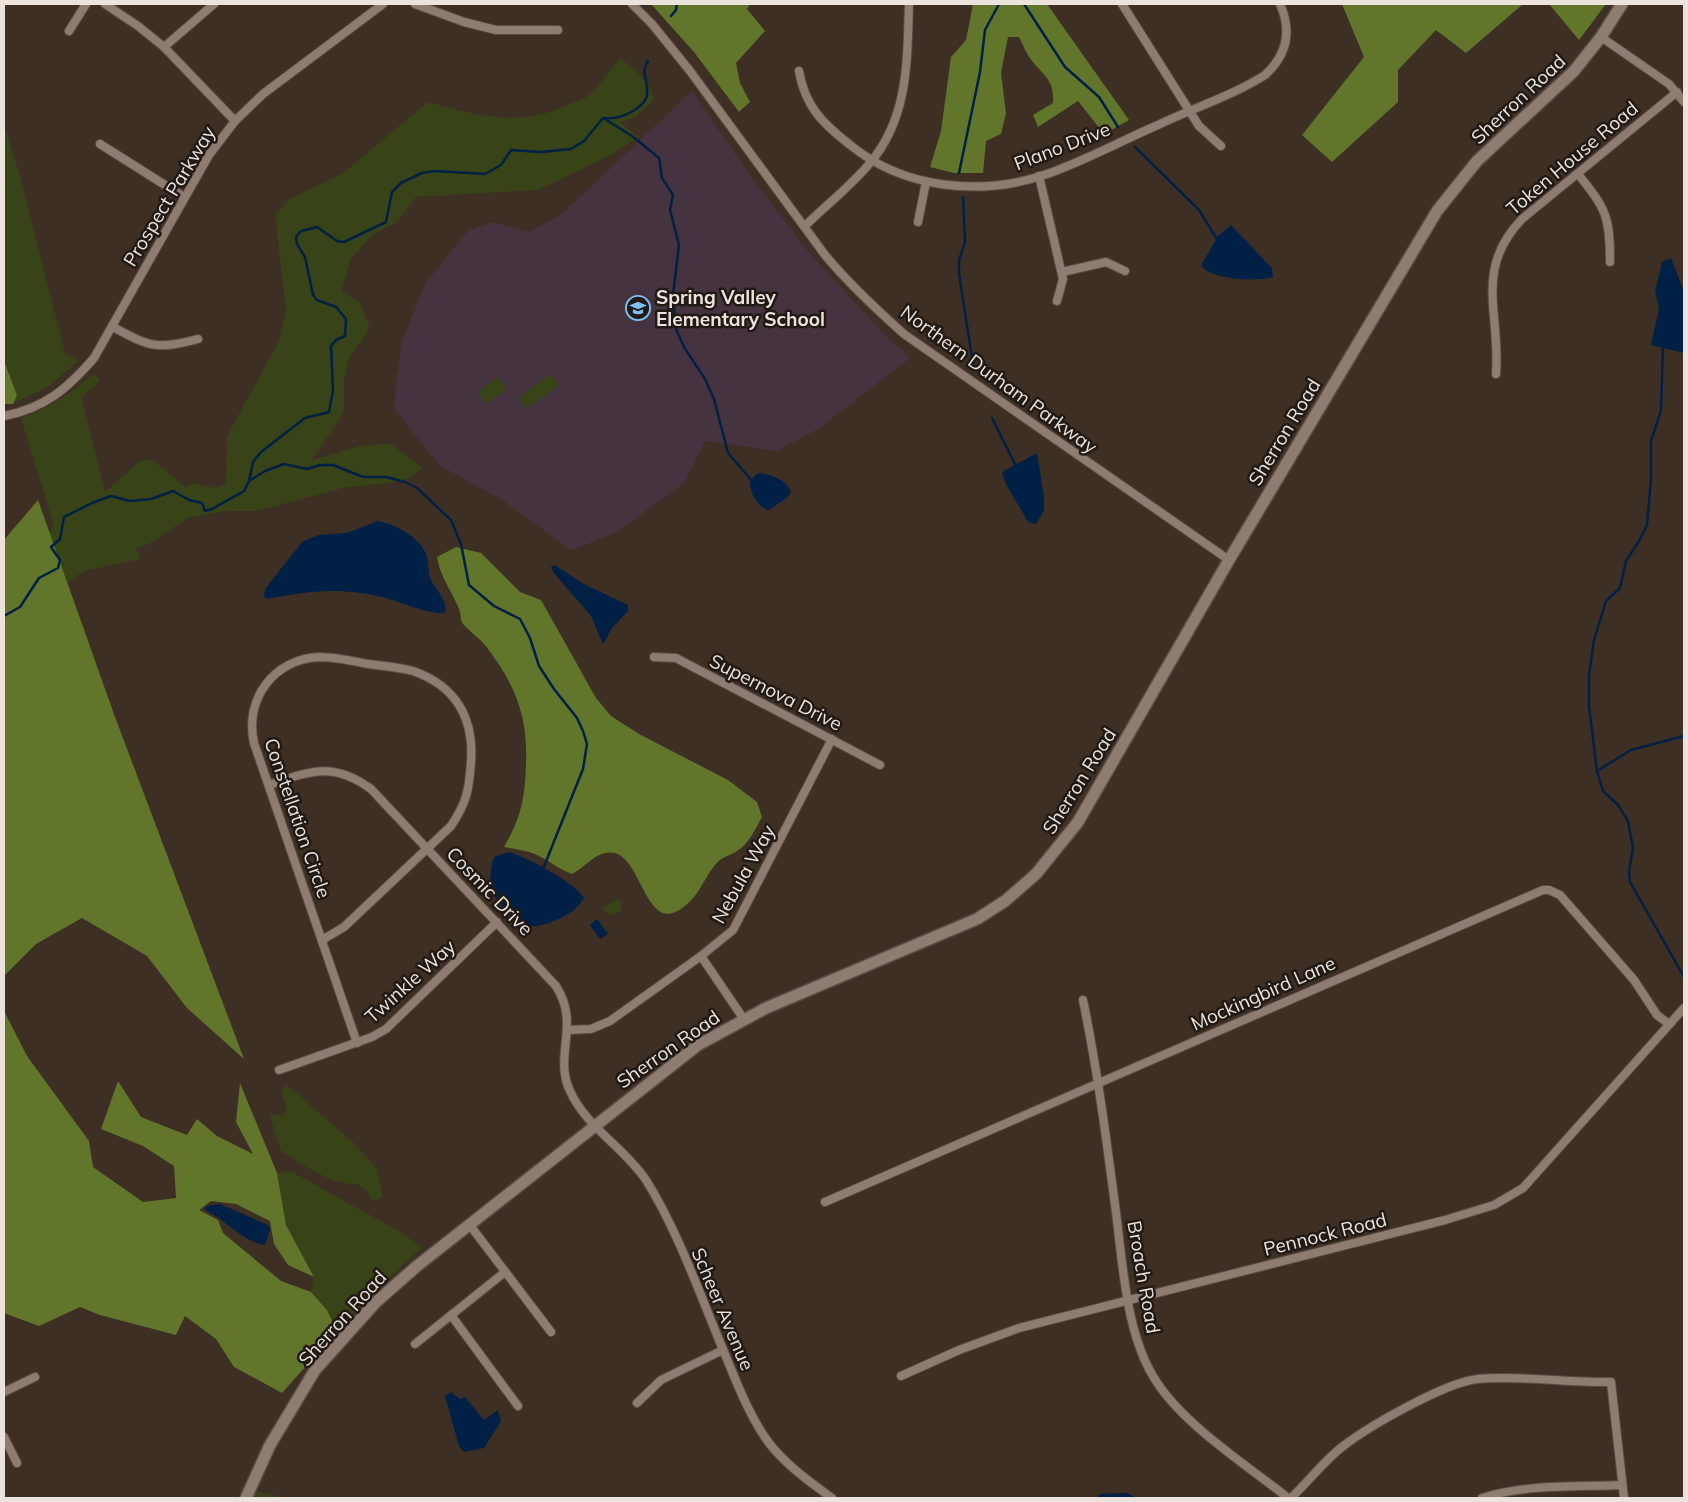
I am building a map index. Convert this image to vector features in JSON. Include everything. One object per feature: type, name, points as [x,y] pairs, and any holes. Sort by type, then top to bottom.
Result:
[{"type":"main road","name":"Sherron Road","points":[[246,1498],[270,1445],[316,1370],[376,1302],[469,1224],[698,1045],[744,1018],[946,934],[993,910],[1021,888],[1048,861],[1078,822],[1229,560],[1437,211],[1478,161],[1567,78],[1601,37],[1622,4]]},
{"type":"street","points":[[69,31],[86,4]]},
{"type":"street","points":[[105,4],[138,26],[164,47],[234,121]]},
{"type":"street","points":[[164,47],[214,4]]},
{"type":"street","name":"Prospect Parkway","points":[[4,416],[37,407],[58,394],[76,379],[94,358],[184,197],[209,155],[234,121],[263,94],[383,4]]},
{"type":"street","points":[[415,4],[464,22],[496,30],[558,30]]},
{"type":"street","name":"Northern Durham Parkway","points":[[632,4],[690,71],[846,280],[904,334],[1229,560]]},
{"type":"street","points":[[805,226],[872,161],[892,129],[903,95],[909,4]]},
{"type":"street","points":[[1122,4],[1206,134],[1221,146]]},
{"type":"street","name":"Plano Drive","points":[[799,71],[803,92],[816,112],[837,135],[872,161],[926,182],[978,187],[1018,182],[1040,176],[1258,80],[1273,68],[1281,57],[1288,31],[1280,4]]},
{"type":"street","points":[[1601,37],[1669,84],[1684,102]]},
{"type":"street","name":"Token House Road","points":[[1496,374],[1498,353],[1491,300],[1494,266],[1504,240],[1522,219],[1677,92]]},
{"type":"street","points":[[100,144],[184,197]]},
{"type":"street","points":[[1578,174],[1598,198],[1607,217],[1610,230],[1610,262]]},
{"type":"street","points":[[1040,176],[1063,279],[1056,301]]},
{"type":"street","points":[[918,222],[926,182]]},
{"type":"street","points":[[1062,272],[1106,262],[1125,270]]},
{"type":"street","points":[[113,327],[138,341],[154,346],[170,347],[198,339]]},
{"type":"street","name":"Constellation Circle","points":[[322,940],[344,927],[451,826],[463,808],[469,790],[470,733],[466,718],[456,700],[430,678],[412,671],[319,657],[290,663],[271,677],[258,695],[252,714],[251,728],[269,785],[357,1043]]},
{"type":"street","name":"Supernova Drive","points":[[654,657],[676,658],[880,765]]},
{"type":"street","name":"Nebula Way","points":[[568,1030],[590,1029],[610,1021],[728,936],[738,924],[832,739]]},
{"type":"street","name":"Cosmic Drive","points":[[269,785],[310,771],[329,770],[343,773],[370,790],[427,849],[556,986],[564,998],[568,1030],[564,1064],[567,1085],[578,1104],[595,1124]]},
{"type":"street","name":"Mockingbird Lane","points":[[825,1202],[1530,894],[1549,890],[1560,895],[1634,980],[1657,1015],[1669,1024]]},
{"type":"street","name":"Twinkle Way","points":[[279,1070],[357,1043],[386,1029],[497,922]]},
{"type":"street","points":[[701,956],[744,1018]]},
{"type":"street","name":"Broach Road","points":[[1083,1000],[1099,1082],[1129,1300],[1138,1343],[1144,1359],[1150,1372],[1169,1399],[1191,1421],[1290,1498]]},
{"type":"street","name":"Pennock Road","points":[[901,1376],[999,1334],[1445,1220],[1481,1210],[1509,1198],[1538,1174],[1684,1008]]},
{"type":"street","name":"Scheer Avenue","points":[[595,1124],[646,1181],[678,1244],[748,1408],[770,1444],[793,1468],[832,1498]]},
{"type":"street","points":[[469,1224],[550,1332]]},
{"type":"street","points":[[415,1344],[505,1272]]},
{"type":"street","points":[[451,1315],[518,1406]]},
{"type":"street","points":[[637,1402],[660,1380],[723,1350]]},
{"type":"street","points":[[4,1392],[35,1377]]},
{"type":"street","points":[[1290,1498],[1341,1448],[1407,1408],[1455,1385],[1475,1379],[1503,1377],[1577,1382],[1611,1382],[1624,1498]]},
{"type":"street","points":[[4,1438],[17,1464]]},
{"type":"street","points":[[1482,1498],[1622,1485]]},
{"type":"shaded area","name":"Spring Valley Elementary School","points":[[692,91],[749,174],[810,254],[883,333],[910,358],[818,429],[776,451],[705,441],[684,483],[615,533],[571,550],[501,499],[439,465],[394,408],[401,345],[425,284],[468,231],[493,222],[529,232],[561,215]]},
{"type":"green space","points":[[651,4],[750,4],[747,9],[765,31],[736,63],[740,83],[750,102],[739,112],[694,52]]},
{"type":"green space","points":[[973,4],[1047,4],[1129,120],[1104,134],[1078,101],[1038,127],[1033,115],[1053,103],[1051,84],[1033,62],[1019,37],[1008,37],[1001,73],[1006,113],[1001,134],[986,141],[983,173],[954,173],[930,167],[941,131],[951,57],[966,40]]},
{"type":"green space","points":[[1342,4],[1523,4],[1466,53],[1436,30],[1398,70],[1398,102],[1332,162],[1302,135],[1364,57]]},
{"type":"green space","points":[[1549,4],[1606,4],[1579,40]]},
{"type":"green space","points":[[621,59],[646,81],[654,100],[636,117],[620,122],[638,137],[611,155],[538,190],[416,197],[397,222],[373,234],[351,259],[341,292],[359,301],[370,328],[348,360],[344,382],[344,412],[312,460],[360,446],[391,444],[423,468],[408,479],[385,484],[346,487],[257,511],[226,511],[188,518],[149,544],[136,548],[141,559],[84,571],[53,592],[41,542],[54,526],[21,418],[60,400],[94,373],[100,381],[81,397],[105,492],[140,461],[153,460],[185,487],[194,483],[213,488],[226,484],[227,436],[279,341],[286,309],[275,215],[291,198],[342,174],[428,102],[482,115],[516,118],[534,116],[588,96]]},
{"type":"green space","points":[[4,124],[20,176],[65,353],[78,361],[46,388],[13,404],[17,395],[4,361]]},
{"type":"green space","points":[[4,361],[17,395],[13,404],[4,404]]},
{"type":"green space","points":[[551,374],[559,385],[526,409],[518,398]]},
{"type":"green space","points":[[498,377],[507,389],[487,404],[477,392]]},
{"type":"green space","points":[[38,500],[115,717],[244,1059],[187,1008],[147,956],[82,918],[36,944],[4,976],[4,540]]},
{"type":"green space","points":[[456,547],[481,553],[520,592],[541,600],[596,698],[611,716],[639,734],[728,780],[757,802],[762,817],[748,841],[734,853],[717,862],[694,897],[678,911],[666,914],[656,908],[625,859],[615,853],[609,852],[597,856],[572,874],[537,855],[504,847],[518,817],[525,787],[525,730],[518,701],[512,687],[485,645],[461,621],[459,609],[441,572],[437,557]]},
{"type":"green space","points":[[618,899],[622,903],[620,912],[612,915],[603,911],[603,908]]},
{"type":"green space","points":[[4,1011],[27,1056],[89,1141],[93,1167],[143,1202],[176,1198],[174,1166],[143,1146],[101,1129],[118,1081],[141,1117],[187,1135],[197,1119],[217,1136],[253,1154],[236,1122],[240,1083],[277,1173],[286,1225],[314,1277],[288,1265],[274,1244],[270,1221],[236,1204],[211,1201],[199,1210],[218,1220],[223,1233],[281,1281],[311,1292],[327,1310],[337,1331],[282,1393],[234,1367],[216,1339],[185,1316],[176,1335],[100,1315],[80,1307],[39,1326],[4,1313]]},
{"type":"green space","points":[[287,1085],[356,1145],[377,1169],[383,1197],[372,1201],[367,1191],[357,1184],[337,1181],[327,1177],[281,1151],[269,1114],[281,1116],[287,1111],[281,1091]]},
{"type":"green space","points":[[292,1172],[399,1231],[422,1248],[376,1289],[337,1331],[327,1310],[311,1292],[314,1277],[286,1225],[277,1173]]},
{"type":"green space","points":[[256,1491],[286,1498],[253,1498]]},
{"type":"water","points":[[1231,225],[1272,268],[1273,277],[1246,279],[1223,277],[1206,270],[1201,265],[1218,236]]},
{"type":"water","points":[[1671,258],[1684,292],[1684,353],[1651,345],[1659,308],[1655,291],[1662,262]]},
{"type":"water","points":[[1037,453],[1044,496],[1044,510],[1036,524],[1028,522],[1002,474],[1004,471]]},
{"type":"water","points":[[758,473],[777,478],[785,483],[791,491],[788,497],[769,510],[757,503],[751,489],[750,480]]},
{"type":"water","points":[[378,521],[400,529],[420,544],[427,557],[431,580],[445,604],[445,612],[432,612],[382,597],[352,592],[324,591],[267,599],[264,597],[265,589],[302,542],[318,535],[347,533]]},
{"type":"water","points":[[555,565],[582,583],[628,605],[628,611],[612,628],[604,643],[591,616],[553,572],[551,566]]},
{"type":"water","points":[[509,852],[550,871],[572,885],[584,898],[571,912],[550,923],[528,926],[520,922],[504,908],[492,889],[490,875],[494,857]]},
{"type":"water","points":[[597,919],[608,934],[600,939],[590,925]]},
{"type":"water","points":[[220,1204],[268,1225],[270,1230],[265,1245],[248,1239],[204,1209],[207,1206]]},
{"type":"water","points":[[451,1392],[460,1399],[465,1397],[484,1420],[498,1410],[501,1421],[484,1448],[464,1452],[459,1446],[445,1396]]},
{"type":"water","points":[[1127,1493],[1136,1498],[1098,1498],[1100,1494]]},
{"type":"waterway","points":[[671,16],[676,10],[677,4]]},
{"type":"waterway","points":[[959,173],[980,72],[985,30],[999,4]]},
{"type":"waterway","points":[[1024,4],[1065,67],[1099,97],[1118,127]]},
{"type":"waterway","points":[[4,616],[20,607],[39,578],[58,568],[60,560],[51,547],[60,539],[64,517],[111,496],[130,501],[151,499],[173,491],[189,500],[202,503],[205,511],[212,509],[244,491],[249,481],[253,462],[261,452],[305,418],[329,412],[333,390],[331,346],[336,340],[345,336],[346,319],[336,307],[317,300],[313,295],[305,257],[297,244],[296,237],[301,231],[317,227],[337,241],[344,242],[386,222],[392,192],[401,183],[422,173],[435,171],[485,174],[501,165],[511,150],[541,152],[571,149],[584,141],[603,118],[622,116],[641,105],[646,99],[645,68],[648,61]]},
{"type":"waterway","points":[[605,119],[632,136],[659,158],[662,178],[673,195],[670,210],[679,245],[673,295],[676,329],[684,347],[705,379],[714,399],[728,453],[752,481]]},
{"type":"waterway","points":[[1135,147],[1199,210],[1218,241]]},
{"type":"waterway","points":[[963,197],[965,242],[959,260],[959,274],[973,364]]},
{"type":"waterway","points":[[1663,347],[1661,411],[1651,441],[1651,479],[1647,525],[1626,561],[1620,588],[1606,601],[1594,640],[1589,676],[1589,706],[1597,771],[1603,791],[1618,805],[1628,821],[1633,848],[1629,872],[1630,882],[1684,977]]},
{"type":"waterway","points":[[992,418],[1016,466]]},
{"type":"waterway","points":[[249,481],[265,471],[284,464],[307,469],[320,465],[333,465],[363,477],[386,477],[405,482],[417,488],[451,520],[461,544],[469,585],[494,606],[520,619],[530,638],[539,666],[577,718],[587,744],[583,769],[543,869]]},
{"type":"waterway","points":[[1597,771],[1631,750],[1684,736]]},
{"type":"place","name":"Spring Valley Elementary School","points":[[638,308]]}]
